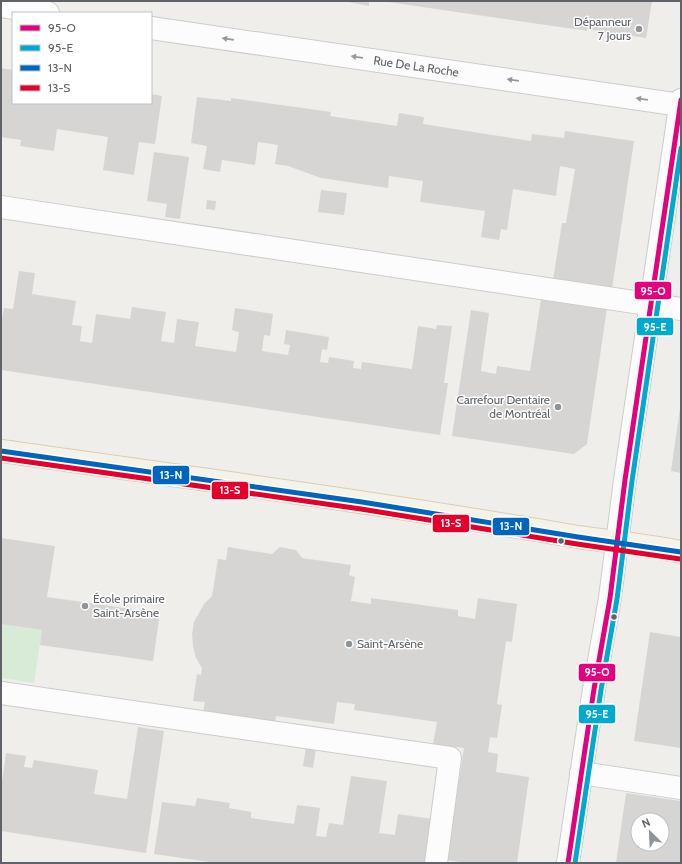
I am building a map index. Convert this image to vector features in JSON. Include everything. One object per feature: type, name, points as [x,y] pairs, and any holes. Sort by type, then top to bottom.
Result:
[{"type":"main road","points":[[1,451],[422,512],[681,552]]},
{"type":"street","points":[[1,6],[41,12]]},
{"type":"street","name":"Rue De La Roche","points":[[152,28],[681,103]]},
{"type":"street","points":[[568,863],[594,689],[610,598],[681,103]]},
{"type":"street","points":[[1,207],[681,309]]},
{"type":"street","points":[[1,692],[450,758],[436,863]]},
{"type":"street","points":[[581,773],[681,788]]},
{"type":"green space","points":[[1,624],[42,630],[34,683],[1,678]]},
{"type":"building","points":[[343,1],[369,1],[369,6]]},
{"type":"building","points":[[381,1],[652,1],[646,38],[587,29],[587,31]]},
{"type":"building","points":[[1,68],[12,70],[12,104],[152,104],[152,94],[162,96],[155,144],[139,142],[134,175],[103,170],[108,137],[57,129],[54,151],[20,146],[21,140],[1,137]]},
{"type":"building","points":[[197,97],[231,101],[231,98],[331,112],[330,116],[397,126],[399,113],[424,117],[423,124],[531,141],[532,134],[564,138],[565,131],[634,141],[612,289],[553,280],[562,223],[566,223],[575,169],[560,166],[556,196],[513,189],[507,230],[501,229],[499,240],[481,237],[485,211],[420,202],[423,181],[389,176],[388,188],[321,178],[288,166],[275,164],[278,145],[258,142],[255,165],[222,160],[220,172],[203,169],[207,146],[191,143]]},
{"type":"building","points":[[154,152],[189,157],[180,219],[165,217],[167,204],[147,201]]},
{"type":"building","points":[[321,190],[347,193],[344,215],[318,212]]},
{"type":"building","points":[[207,200],[216,201],[215,210],[206,209]]},
{"type":"building","points":[[19,271],[35,273],[32,294],[76,301],[72,325],[82,326],[80,341],[92,343],[96,314],[130,319],[132,307],[166,312],[161,341],[174,343],[177,319],[199,322],[195,346],[236,352],[239,332],[232,330],[235,308],[273,314],[270,336],[264,335],[262,351],[288,355],[290,345],[284,344],[286,330],[329,337],[327,350],[322,349],[320,362],[328,363],[329,357],[354,361],[353,368],[361,369],[362,362],[412,369],[418,326],[436,329],[437,325],[452,326],[444,383],[448,383],[440,435],[1,370],[1,324],[4,308],[13,309]]},
{"type":"building","name":"Carrefour Dentaire de Montréal","points":[[541,299],[607,308],[587,444],[574,454],[452,436],[471,310],[489,313],[481,371],[496,374],[497,366],[530,371]]},
{"type":"building","points":[[681,408],[681,473],[671,471]]},
{"type":"building","points":[[1,538],[55,546],[47,597],[160,613],[153,661],[40,645],[42,630],[1,624]]},
{"type":"building","name":"Saint-Arsène","points":[[228,547],[272,554],[280,547],[296,550],[302,558],[351,565],[349,575],[355,577],[351,601],[371,604],[371,598],[458,610],[458,616],[475,619],[478,598],[517,604],[512,642],[506,641],[497,704],[502,705],[497,738],[490,737],[488,752],[498,754],[496,772],[529,777],[517,863],[467,863],[447,860],[464,748],[433,744],[437,722],[354,710],[355,704],[337,702],[334,724],[276,716],[275,722],[203,712],[205,702],[193,701],[197,674],[201,675],[202,668],[196,658],[192,634],[194,622],[204,604],[212,596],[218,559],[226,560]]},
{"type":"building","points":[[650,632],[681,637],[681,748],[634,741]]},
{"type":"building","points":[[138,727],[164,731],[146,853],[1,831],[1,789],[6,753],[26,756],[24,767],[32,768],[34,760],[98,770],[94,794],[127,799]]},
{"type":"building","points":[[306,747],[316,748],[313,768],[303,766]]},
{"type":"building","points":[[351,776],[387,781],[379,833],[395,835],[398,814],[432,819],[426,863],[216,863],[154,854],[162,802],[195,806],[197,798],[230,803],[229,808],[251,812],[251,818],[294,824],[297,805],[320,808],[316,836],[326,837],[329,823],[343,825]]},
{"type":"building","points":[[626,793],[681,801],[681,863],[616,863]]},
{"type":"transit line","name":"95-O","points":[[568,863],[594,689],[610,598],[625,480],[681,100]]},
{"type":"transit line","name":"95-E","points":[[575,863],[601,690],[617,599],[632,481],[681,148]]},
{"type":"transit line","name":"13-N","points":[[1,451],[362,502],[681,552]]},
{"type":"transit line","name":"13-S","points":[[1,458],[361,509],[680,559]]},
{"type":"place","name":"Dépanneur 7 Jours","points":[[639,29]]},
{"type":"place","name":"Carrefour Dentaire de Montréal","points":[[558,407]]},
{"type":"place","name":"École primaire Saint-Arsène","points":[[85,606]]},
{"type":"place","name":"Saint-Arsène","points":[[349,644]]}]
